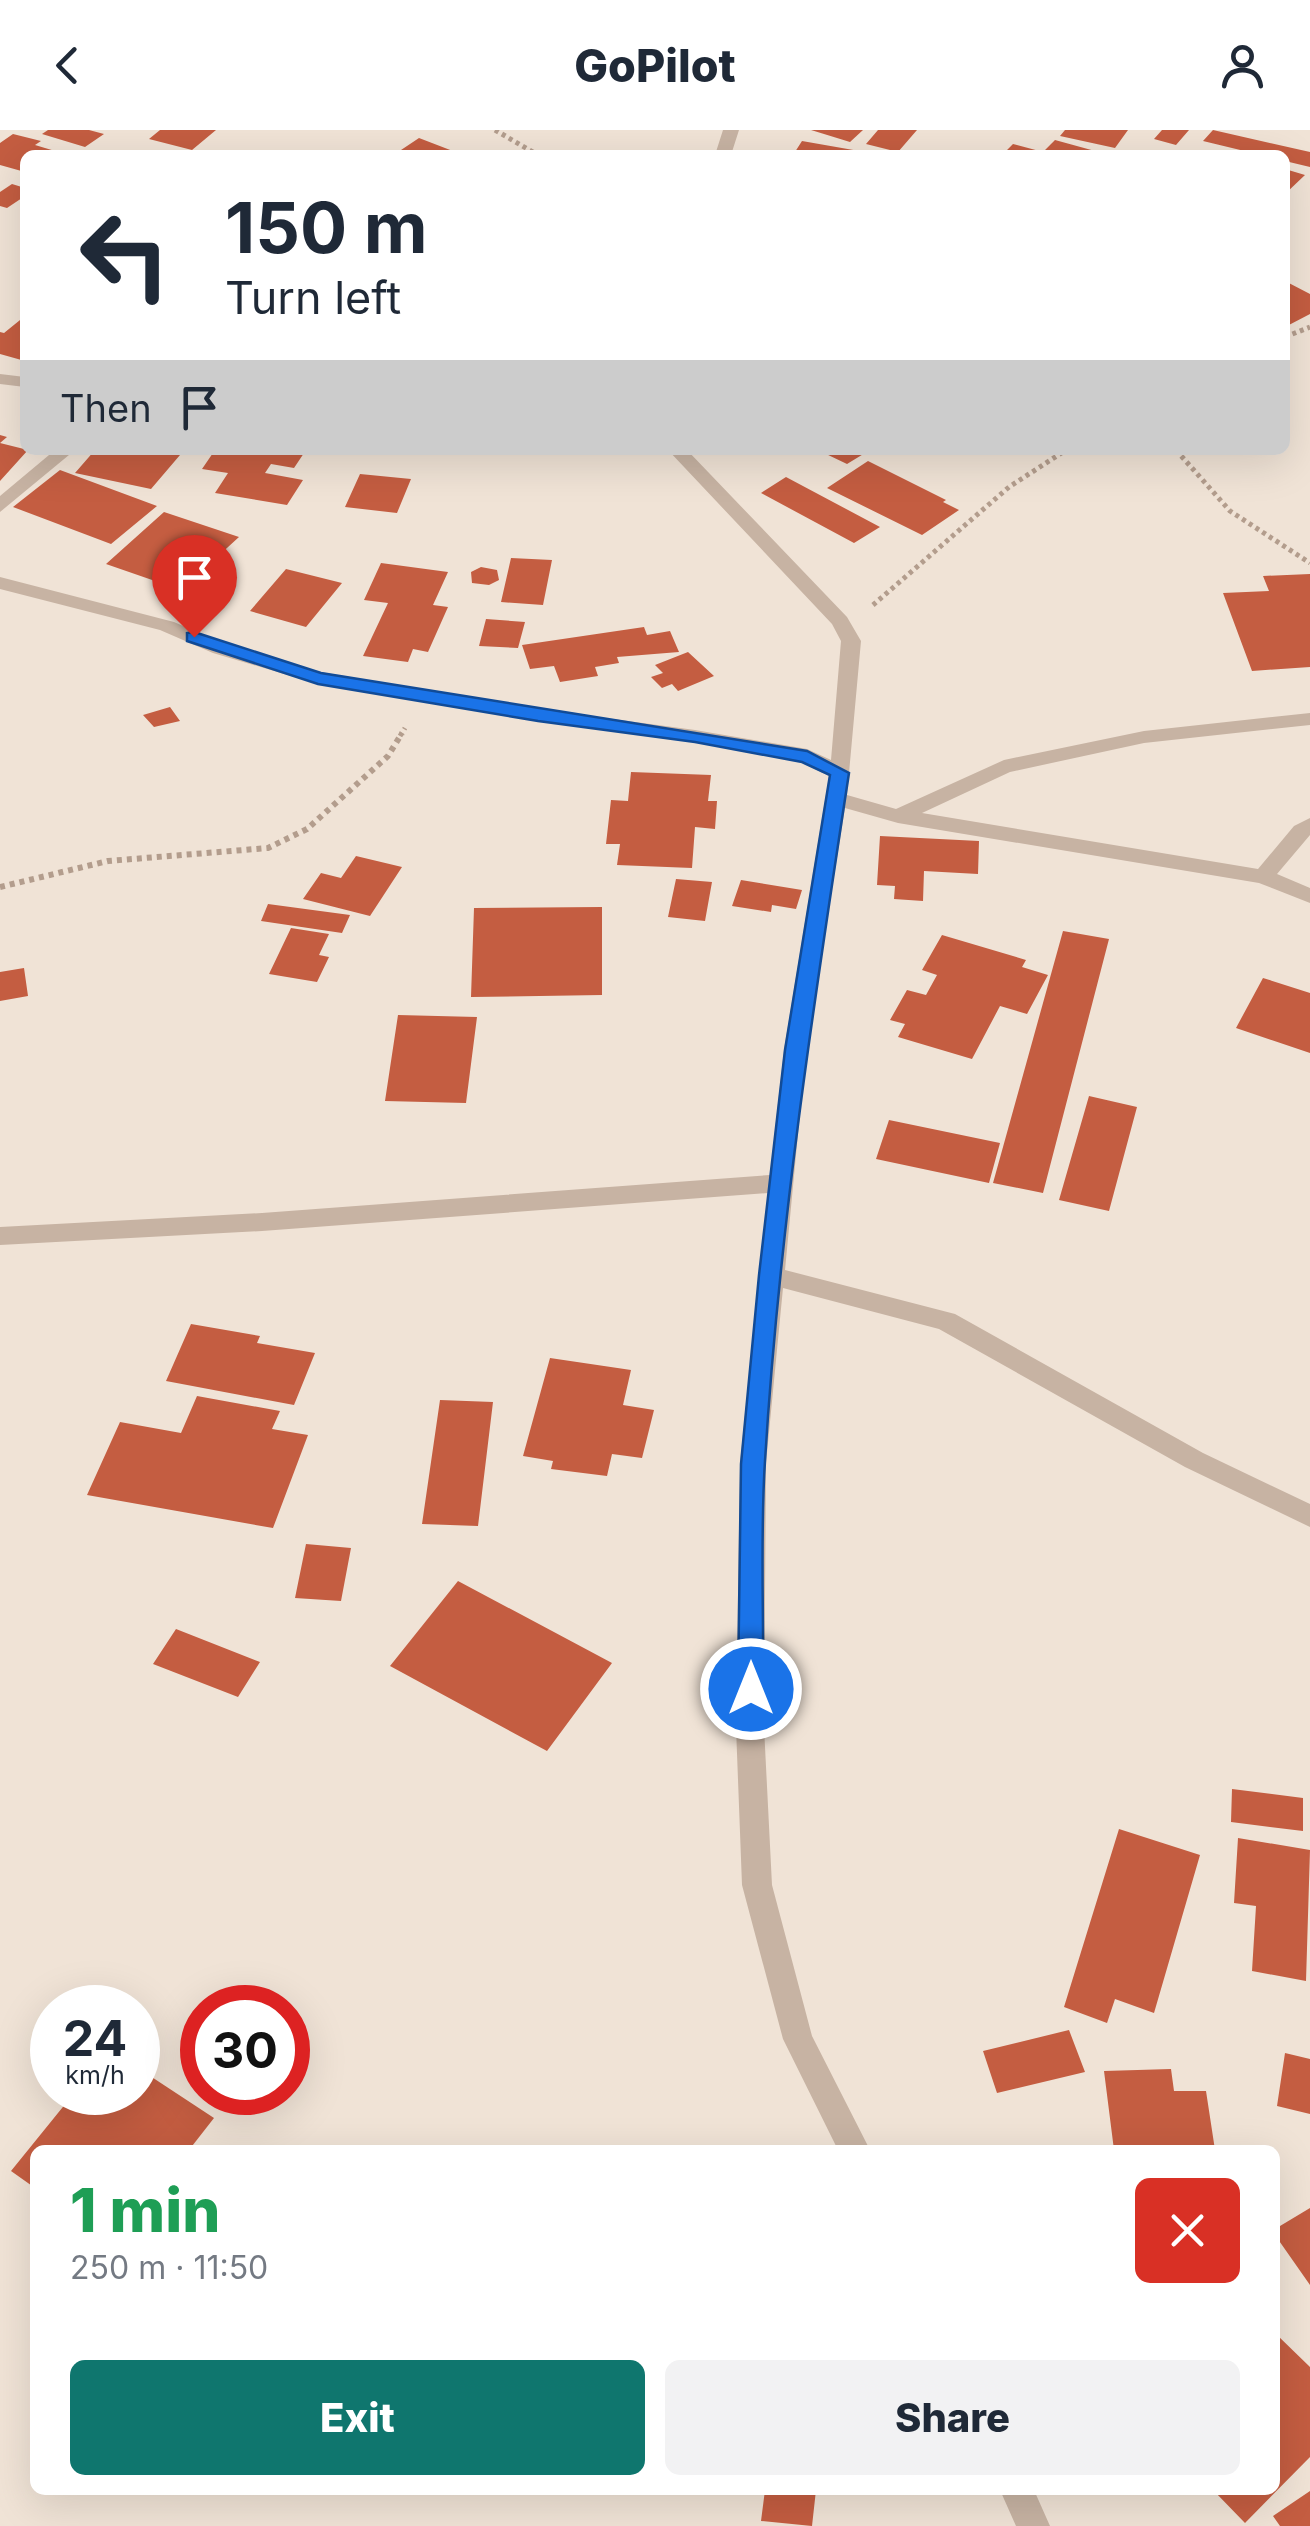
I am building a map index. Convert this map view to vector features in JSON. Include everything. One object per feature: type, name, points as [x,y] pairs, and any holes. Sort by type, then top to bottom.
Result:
[{"type":"street","points":[[0,506],[60,455]]},
{"type":"street","points":[[681,455],[840,621],[850,641],[840,773],[796,1050],[770,1275],[753,1464],[750,1727],[756,1885],[798,2038],[852,2145]]},
{"type":"street","points":[[0,582],[167,626],[220,649],[318,678],[807,756],[840,773]]},
{"type":"street","points":[[898,816],[1004,767],[1144,737],[1310,720]]},
{"type":"street","points":[[834,799],[898,816],[1263,877],[1310,896]]},
{"type":"street","points":[[1263,877],[1300,831],[1310,825]]},
{"type":"street","points":[[0,1236],[262,1222],[783,1183]]},
{"type":"street","points":[[770,1275],[946,1321],[1062,1382],[1194,1460],[1310,1516]]},
{"type":"street","points":[[1019,2495],[1033,2526]]},
{"type":"path","points":[[494,130],[529,150]]},
{"type":"path","points":[[840,621],[871,607],[1009,487],[1058,455]]},
{"type":"path","points":[[1180,455],[1230,511],[1310,563]]},
{"type":"path","points":[[0,886],[108,862],[268,848],[307,829],[388,756],[424,697]]},
{"type":"building","points":[[48,130],[104,134],[85,147],[42,134]]},
{"type":"building","points":[[160,130],[216,130],[192,150],[149,139]]},
{"type":"building","points":[[811,130],[863,130],[850,142]]},
{"type":"building","points":[[878,130],[917,130],[900,150],[866,144]]},
{"type":"building","points":[[1065,130],[1128,130],[1115,148],[1060,136]]},
{"type":"building","points":[[1162,130],[1189,130],[1176,145],[1154,139]]},
{"type":"building","points":[[1213,130],[1310,152],[1310,167],[1290,162],[1290,150],[1240,150],[1203,141]]},
{"type":"building","points":[[13,134],[41,141],[35,145],[52,150],[20,150],[20,171],[0,165],[0,143]]},
{"type":"building","points":[[419,138],[450,150],[401,150]]},
{"type":"building","points":[[1055,140],[1091,150],[1045,150]]},
{"type":"building","points":[[802,141],[853,150],[796,150]]},
{"type":"building","points":[[1013,144],[1036,150],[1007,150]]},
{"type":"building","points":[[1290,170],[1305,175],[1290,189]]},
{"type":"building","points":[[12,184],[20,186],[20,199],[7,208],[0,206],[0,192]]},
{"type":"building","points":[[1290,284],[1310,294],[1310,314],[1290,324]]},
{"type":"building","points":[[20,320],[20,360],[0,354],[0,332]]},
{"type":"building","points":[[0,443],[20,448],[20,455],[23,455],[0,481]]},
{"type":"building","points":[[91,455],[180,455],[151,489],[75,473]]},
{"type":"building","points":[[212,455],[303,455],[294,468],[271,464],[265,473],[303,480],[287,505],[215,493],[228,473],[202,469]]},
{"type":"building","points":[[828,455],[862,455],[847,464]]},
{"type":"building","points":[[868,461],[959,510],[922,535],[827,488]]},
{"type":"building","points":[[60,470],[157,506],[111,544],[13,507]]},
{"type":"building","points":[[360,474],[411,479],[397,513],[345,507]]},
{"type":"building","points":[[786,477],[880,527],[854,543],[761,493]]},
{"type":"building","points":[[164,512],[239,537],[181,590],[106,564]]},
{"type":"building","points":[[511,558],[552,560],[543,605],[501,602]]},
{"type":"building","points":[[381,563],[448,572],[433,605],[448,607],[428,652],[413,649],[408,662],[363,656],[388,603],[364,600]]},
{"type":"building","points":[[481,567],[497,570],[499,580],[489,585],[472,583],[471,572]]},
{"type":"building","points":[[286,569],[342,583],[306,627],[250,611]]},
{"type":"building","points":[[1310,574],[1310,667],[1252,671],[1223,593],[1269,591],[1263,576]]},
{"type":"building","points":[[486,619],[525,622],[518,648],[479,646]]},
{"type":"building","points":[[644,627],[647,635],[670,631],[679,652],[617,657],[619,663],[595,667],[598,676],[560,682],[554,666],[530,669],[522,645]]},
{"type":"building","points":[[688,652],[714,676],[678,691],[672,684],[662,688],[651,677],[663,673],[655,665]]},
{"type":"building","points":[[170,707],[180,721],[154,727],[143,715]]},
{"type":"building","points":[[631,772],[711,775],[708,801],[717,801],[715,829],[695,827],[692,868],[617,865],[620,844],[606,844],[611,800],[628,801]]},
{"type":"building","points":[[880,836],[979,841],[978,874],[924,871],[923,901],[894,899],[895,886],[877,885]]},
{"type":"building","points":[[356,856],[402,867],[370,916],[303,899],[321,873],[341,878]]},
{"type":"building","points":[[676,879],[712,882],[705,921],[668,917]]},
{"type":"building","points":[[741,880],[802,890],[796,909],[772,905],[771,912],[732,906]]},
{"type":"building","points":[[268,904],[350,915],[342,933],[261,921]]},
{"type":"building","points":[[602,907],[602,995],[471,997],[474,908]]},
{"type":"building","points":[[291,928],[329,934],[319,955],[329,957],[317,982],[269,974]]},
{"type":"building","points":[[1063,931],[1109,939],[1043,1193],[993,1183]]},
{"type":"building","points":[[942,935],[1026,960],[1022,967],[1048,975],[1027,1014],[1000,1006],[972,1059],[898,1037],[905,1024],[890,1020],[907,990],[926,995],[937,975],[922,970]]},
{"type":"building","points":[[24,968],[28,996],[0,1001],[0,972]]},
{"type":"building","points":[[1263,978],[1310,993],[1310,1053],[1236,1028]]},
{"type":"building","points":[[398,1015],[477,1017],[466,1103],[385,1101]]},
{"type":"building","points":[[1089,1096],[1137,1107],[1109,1211],[1059,1200]]},
{"type":"building","points":[[889,1120],[1000,1143],[989,1183],[876,1159]]},
{"type":"building","points":[[191,1324],[260,1336],[257,1343],[315,1353],[294,1405],[166,1381]]},
{"type":"building","points":[[550,1358],[631,1370],[623,1405],[654,1410],[642,1458],[612,1454],[607,1476],[551,1469],[553,1461],[523,1456]]},
{"type":"building","points":[[197,1396],[280,1411],[272,1429],[308,1435],[273,1528],[87,1495],[120,1422],[181,1433]]},
{"type":"building","points":[[440,1400],[493,1402],[478,1526],[422,1524]]},
{"type":"building","points":[[306,1544],[351,1548],[341,1601],[295,1598]]},
{"type":"building","points":[[458,1581],[612,1663],[547,1751],[390,1666]]},
{"type":"building","points":[[176,1629],[260,1662],[238,1697],[153,1664]]},
{"type":"building","points":[[1232,1789],[1303,1798],[1303,1831],[1231,1822]]},
{"type":"building","points":[[1119,1829],[1200,1855],[1154,2013],[1115,1999],[1107,2023],[1064,2007]]},
{"type":"building","points":[[1238,1838],[1310,1850],[1306,1981],[1252,1971],[1256,1906],[1234,1903]]},
{"type":"building","points":[[1069,2030],[1085,2072],[997,2093],[983,2051]]},
{"type":"building","points":[[1285,2053],[1310,2059],[1310,2114],[1277,2106]]},
{"type":"building","points":[[1171,2069],[1174,2091],[1206,2091],[1214,2145],[1113,2145],[1104,2071]]},
{"type":"building","points":[[160,2082],[180,2096],[180,2115],[214,2118],[193,2145],[32,2145],[56,2115],[160,2115]]},
{"type":"building","points":[[30,2148],[30,2184],[11,2171]]},
{"type":"building","points":[[1310,2208],[1310,2285],[1280,2242],[1280,2226]]},
{"type":"building","points":[[1280,2338],[1310,2367],[1310,2457],[1280,2487]]},
{"type":"building","points":[[1310,2491],[1310,2526],[1280,2526],[1273,2516]]},
{"type":"building","points":[[764,2495],[815,2495],[812,2526],[761,2521]]},
{"type":"building","points":[[1218,2495],[1273,2495],[1245,2523]]},
{"type":"route","points":[[194,637],[220,649],[318,678],[807,756],[840,773],[796,1050],[770,1275],[753,1464],[751,1689]]}]
